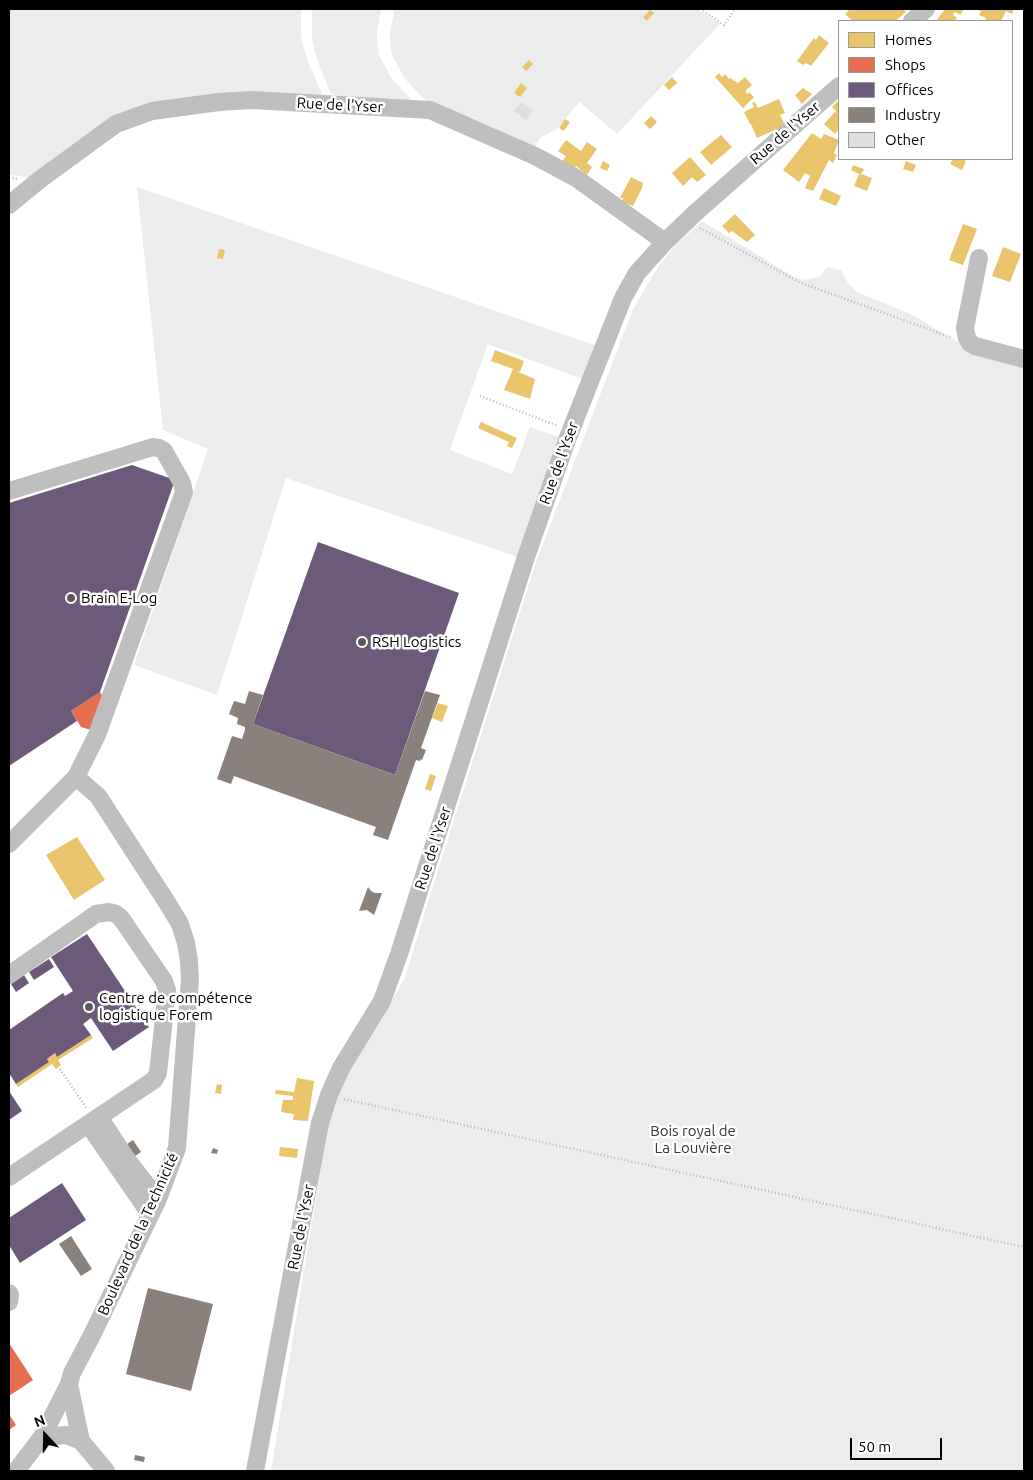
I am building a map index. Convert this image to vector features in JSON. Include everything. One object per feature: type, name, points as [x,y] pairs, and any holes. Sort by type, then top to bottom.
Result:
[{"type":"street","points":[[913,20],[926,9]]},
{"type":"street","name":"Rue de l'Yser","points":[[255,1471],[320,1123],[329,1095],[341,1068],[382,1001],[396,964],[526,557],[570,431],[623,298],[637,273],[665,242],[838,87]]},
{"type":"street","name":"Rue de l'Yser","points":[[9,205],[38,181],[116,124],[152,111],[219,102],[252,100],[430,110],[535,156],[576,178],[665,242]]},
{"type":"street","points":[[979,258],[965,328],[967,338],[970,343],[976,346],[1024,357]]},
{"type":"street","points":[[9,490],[153,447],[164,451],[182,483],[184,492],[97,735],[76,777],[9,844]]},
{"type":"street","name":"Boulevard de la Technicité","points":[[16,1471],[42,1437],[69,1384],[72,1373],[154,1206],[177,1148],[190,979],[186,943],[180,924],[98,796],[76,777]]},
{"type":"street","points":[[9,975],[96,914],[109,912],[121,918],[164,981],[167,990],[158,1073],[154,1080],[9,1177]]},
{"type":"street","points":[[94,1121],[154,1206]]},
{"type":"street","points":[[9,1293],[9,1302]]},
{"type":"street","points":[[69,1384],[81,1440],[93,1464],[106,1471]]},
{"type":"street","points":[[42,1437],[66,1435],[81,1440]]},
{"type":"path","points":[[700,9],[724,25],[735,9]]},
{"type":"path","points":[[688,221],[799,282],[976,346]]},
{"type":"path","points":[[480,396],[570,431]]},
{"type":"path","points":[[60,1069],[94,1121]]},
{"type":"path","points":[[337,1097],[1024,1247]]},
{"type":"green space","points":[[9,9],[301,9],[301,35],[304,49],[325,101],[149,106],[37,178],[9,175]]},
{"type":"green space","points":[[312,9],[381,9],[377,33],[379,55],[392,79],[409,97],[412,105],[343,102],[330,92],[315,52],[312,38]]},
{"type":"green space","points":[[398,9],[697,9],[720,24],[617,134],[579,102],[557,129],[540,138],[534,148],[485,124],[434,105],[422,97],[405,79],[392,55],[390,34],[394,11]]},
{"type":"green space","points":[[137,187],[603,348],[590,382],[488,344],[450,450],[512,474],[530,427],[567,440],[521,558],[286,478],[217,695],[134,665],[208,449],[163,430]]},
{"type":"green space","name":"Bois royal de La Louvière","points":[[702,221],[794,277],[805,280],[820,276],[827,267],[841,270],[848,283],[857,292],[913,315],[967,348],[1024,359],[1024,1471],[271,1471],[328,1125],[337,1097],[349,1071],[405,978],[535,565],[633,309],[660,264],[676,245]]},
{"type":"building: Homes","points":[[850,9],[903,9],[906,12],[896,20],[852,20],[845,14]]},
{"type":"building: Homes","points":[[945,9],[964,9],[960,15],[955,12],[953,15],[957,18],[955,20],[937,20]]},
{"type":"building: Homes","points":[[975,9],[1014,9],[1012,14],[1006,11],[1002,20],[985,20],[986,18],[979,15],[981,11]]},
{"type":"building: Homes","points":[[650,10],[654,13],[647,21],[643,17]]},
{"type":"building: Homes","points":[[819,35],[829,43],[811,66],[806,63],[803,65],[797,61],[814,38],[816,40]]},
{"type":"building: Homes","points":[[529,60],[533,64],[526,71],[522,67]]},
{"type":"building: Homes","points":[[719,73],[722,77],[725,74],[729,79],[738,83],[745,77],[752,85],[745,91],[754,97],[743,108],[715,77]]},
{"type":"building: Homes","points":[[672,77],[677,83],[669,90],[664,85]]},
{"type":"building: Homes","points":[[521,83],[527,88],[520,97],[514,93]]},
{"type":"building: Homes","points":[[803,88],[812,94],[802,104],[795,95]]},
{"type":"building: Homes","points":[[779,99],[785,113],[780,115],[784,123],[781,125],[782,127],[757,138],[744,112],[754,107],[752,103],[755,102],[758,108]]},
{"type":"building: Homes","points":[[838,101],[838,130],[835,134],[824,124],[836,111],[832,107]]},
{"type":"building: Homes","points":[[651,116],[657,122],[650,129],[644,123]]},
{"type":"building: Homes","points":[[565,119],[570,122],[564,131],[559,128]]},
{"type":"building: Homes","points":[[812,133],[821,139],[824,134],[838,140],[834,153],[837,155],[833,163],[829,160],[813,191],[805,188],[810,176],[805,173],[799,182],[783,170]]},
{"type":"building: Homes","points":[[721,135],[732,147],[711,165],[700,152]]},
{"type":"building: Homes","points":[[566,140],[581,151],[587,142],[597,149],[587,163],[592,167],[587,175],[576,166],[573,170],[562,162],[566,156],[558,151]]},
{"type":"building: Homes","points":[[690,157],[706,175],[697,182],[692,177],[683,186],[672,173]]},
{"type":"building: Homes","points":[[952,160],[966,161],[962,170],[950,164]]},
{"type":"building: Homes","points":[[603,161],[610,165],[607,171],[600,168]]},
{"type":"building: Homes","points":[[906,161],[916,165],[913,172],[903,169]]},
{"type":"building: Homes","points":[[853,165],[864,169],[861,174],[872,178],[867,191],[854,186],[859,174],[851,170]]},
{"type":"building: Homes","points":[[631,177],[643,183],[633,206],[622,202],[623,198],[620,198]]},
{"type":"building: Homes","points":[[824,188],[841,196],[836,206],[819,199]]},
{"type":"building: Homes","points":[[735,214],[755,235],[747,242],[732,231],[729,233],[722,226]]},
{"type":"building: Homes","points":[[963,224],[977,229],[963,265],[949,260]]},
{"type":"building: Homes","points":[[1003,247],[1021,254],[1010,282],[992,276]]},
{"type":"building: Homes","points":[[219,249],[225,250],[223,259],[217,258]]},
{"type":"building: Homes","points":[[495,350],[524,361],[520,372],[517,371],[535,379],[530,399],[504,390],[513,369],[491,361]]},
{"type":"building: Homes","points":[[481,422],[517,438],[512,448],[507,446],[509,442],[478,428]]},
{"type":"building: Homes","points":[[438,703],[448,706],[442,722],[432,718]]},
{"type":"building: Homes","points":[[430,774],[436,776],[431,791],[425,789]]},
{"type":"building: Homes","points":[[77,837],[105,880],[74,900],[46,855]]},
{"type":"building: Homes","points":[[91,1035],[93,1038],[58,1060],[61,1065],[56,1069],[52,1064],[18,1087],[16,1084],[49,1062],[47,1059],[55,1053],[57,1057]]},
{"type":"building: Homes","points":[[297,1078],[314,1081],[308,1121],[293,1120],[294,1114],[281,1112],[283,1100],[293,1100],[293,1096],[275,1094],[276,1090],[294,1092]]},
{"type":"building: Homes","points":[[217,1084],[222,1085],[221,1094],[215,1093]]},
{"type":"building: Homes","points":[[280,1147],[298,1149],[297,1158],[279,1156]]},
{"type":"building: Shops","points":[[100,692],[103,697],[91,730],[81,727],[71,711]]},
{"type":"building: Shops","points":[[9,1343],[33,1380],[9,1396]]},
{"type":"building: Shops","points":[[9,1414],[16,1425],[9,1430]]},
{"type":"building: Offices","name":"Brain E-Log","points":[[132,465],[175,480],[100,692],[71,711],[77,721],[9,766],[9,503]]},
{"type":"building: Offices","name":"RSH Logistics","points":[[318,542],[459,593],[395,775],[253,724]]},
{"type":"building: Offices","name":"Centre de compétence logistique Forem","points":[[87,934],[149,1027],[113,1051],[91,1018],[83,1024],[91,1035],[57,1057],[55,1053],[47,1059],[49,1062],[16,1084],[9,1073],[9,1030],[63,993],[65,996],[73,991],[51,957]]},
{"type":"building: Offices","points":[[49,959],[54,967],[34,980],[29,972]]},
{"type":"building: Offices","points":[[24,975],[29,983],[16,992],[11,984]]},
{"type":"building: Offices","points":[[9,1091],[22,1111],[9,1120]]},
{"type":"building: Offices","points":[[62,1183],[86,1220],[20,1263],[9,1245],[9,1218]]},
{"type":"building: Industry","points":[[249,691],[263,695],[253,724],[395,775],[425,691],[440,695],[421,748],[426,750],[422,760],[416,760],[388,840],[373,835],[376,827],[234,776],[231,784],[217,779],[232,736],[242,739],[245,730],[245,727],[237,724],[238,718],[229,714],[234,701],[245,704]]},
{"type":"building: Industry","points":[[368,887],[375,893],[382,893],[374,915],[367,910],[359,911]]},
{"type":"building: Industry","points":[[133,1140],[141,1152],[132,1158],[124,1146]]},
{"type":"building: Industry","points":[[213,1148],[218,1150],[217,1154],[211,1153]]},
{"type":"building: Industry","points":[[71,1236],[92,1269],[81,1276],[59,1244]]},
{"type":"building: Industry","points":[[148,1288],[213,1304],[191,1391],[126,1374]]},
{"type":"building: Industry","points":[[135,1455],[145,1457],[144,1462],[134,1460]]},
{"type":"building: Other","points":[[522,102],[533,111],[526,120],[514,111]]},
{"type":"place","name":"Brain E-Log","points":[[71,598]]},
{"type":"place","name":"RSH Logistics","points":[[362,642]]},
{"type":"place","name":"Centre de compétence logistique Forem","points":[[89,1007]]}]
